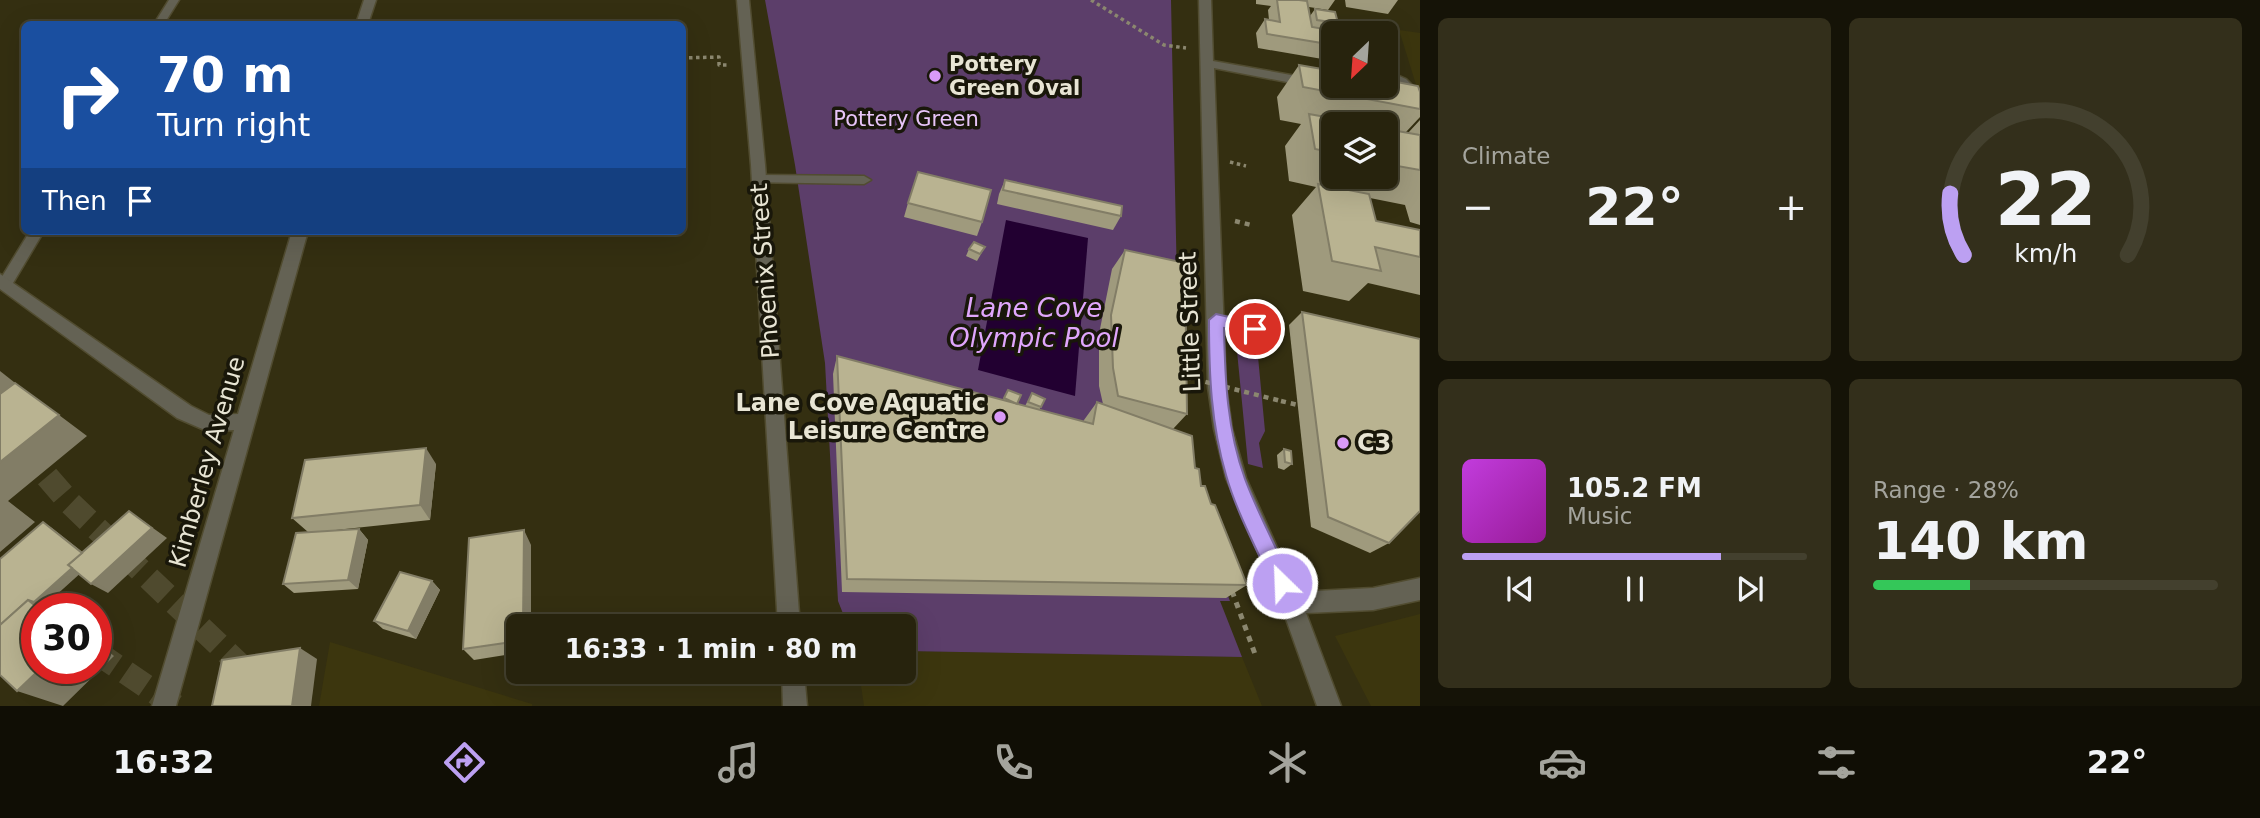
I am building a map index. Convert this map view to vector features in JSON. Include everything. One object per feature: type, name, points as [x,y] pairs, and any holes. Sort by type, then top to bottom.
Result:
[{"type":"street","points":[[363,21],[370,0]]},
{"type":"street","name":"Phoenix Street","points":[[743,0],[759,179],[788,614]]},
{"type":"street","name":"Little Street","points":[[1205,0],[1217,387],[1223,429],[1236,478],[1291,603],[1329,706]]},
{"type":"street","points":[[1206,57],[1321,85]]},
{"type":"street","name":"Kimberley Avenue","points":[[164,706],[243,422],[299,235]]},
{"type":"street","points":[[3,282],[184,412],[207,423],[243,422]]},
{"type":"street","points":[[1291,603],[1373,599],[1402,595],[1420,589]]},
{"type":"street","points":[[794,684],[795,706]]},
{"type":"lane","points":[[161,21],[174,0]]},
{"type":"lane","points":[[1398,79],[1415,101]]},
{"type":"lane","points":[[759,179],[864,180]]},
{"type":"lane","points":[[3,282],[34,235]]},
{"type":"lane","points":[[1216,320],[1255,329]]},
{"type":"path","points":[[1091,0],[1164,45],[1206,57]]},
{"type":"path","points":[[686,58],[719,57],[719,65],[736,65],[747,58]]},
{"type":"path","points":[[1186,367],[1186,377],[1298,405]]},
{"type":"path","points":[[1227,580],[1255,654]]},
{"type":"shaded area","points":[[1399,30],[1420,33],[1420,92],[1418,91]]},
{"type":"shaded area","points":[[1420,614],[1420,706],[1371,706],[1335,636]]},
{"type":"shaded area","points":[[330,642],[532,704],[532,706],[319,706]]},
{"type":"shaded area","points":[[916,651],[1242,657],[1262,706],[864,706],[861,684],[916,684]]},
{"type":"green space","name":"Pottery Green","points":[[765,0],[1171,0],[1177,284],[1173,284],[1172,437],[1179,473],[1230,601],[1220,601],[1242,657],[916,651],[916,614],[843,614],[838,601],[825,363],[795,165]]},
{"type":"green space","points":[[1236,341],[1257,346],[1265,431],[1259,443],[1263,468],[1248,464]]},
{"type":"water","name":"Lane Cove Olympic Pool","points":[[1006,220],[1088,238],[1075,396],[978,370]]},
{"type":"building","points":[[1277,0],[1307,1],[1312,27],[1321,29],[1321,43],[1267,34],[1265,19],[1280,22]]},
{"type":"building","points":[[1315,9],[1335,12],[1337,21],[1324,21],[1317,20]]},
{"type":"building","points":[[1299,65],[1321,69],[1321,90],[1303,87]]},
{"type":"building","points":[[1398,82],[1418,86],[1420,109],[1362,98],[1398,98]]},
{"type":"building","points":[[1309,114],[1321,116],[1321,150],[1315,149]]},
{"type":"building","points":[[1398,131],[1420,135],[1420,170],[1398,166]]},
{"type":"building","points":[[918,172],[991,190],[982,222],[908,203]]},
{"type":"building","points":[[1005,180],[1122,206],[1121,216],[1003,190]]},
{"type":"building","points":[[1318,184],[1321,185],[1321,189],[1344,189],[1369,194],[1376,221],[1420,230],[1420,257],[1375,247],[1381,271],[1332,261]]},
{"type":"building","points":[[974,242],[985,247],[980,254],[969,249]]},
{"type":"building","points":[[1125,250],[1185,263],[1187,414],[1118,396],[1113,368],[1111,315]]},
{"type":"building","points":[[1302,312],[1420,339],[1420,511],[1389,543],[1328,517]]},
{"type":"building","points":[[837,356],[1093,424],[1097,402],[1192,436],[1195,468],[1199,469],[1201,486],[1205,486],[1211,504],[1215,505],[1247,585],[847,579]]},
{"type":"building","points":[[15,383],[59,415],[0,462],[0,394]]},
{"type":"building","points":[[1008,390],[1021,395],[1017,404],[1004,398]]},
{"type":"building","points":[[1032,393],[1045,399],[1041,407],[1028,402]]},
{"type":"building","points":[[426,448],[420,505],[292,518],[305,460]]},
{"type":"building","points":[[1284,449],[1291,451],[1292,464],[1285,462]]},
{"type":"building","points":[[129,511],[152,528],[91,584],[68,565]]},
{"type":"building","points":[[43,522],[82,553],[68,565],[72,568],[44,593],[21,593],[21,606],[0,625],[0,559]]},
{"type":"building","points":[[359,529],[348,580],[283,584],[296,533]]},
{"type":"building","points":[[524,530],[523,614],[506,614],[506,643],[463,649],[469,538]]},
{"type":"building","points":[[400,572],[432,581],[408,631],[374,621]]},
{"type":"building","points":[[21,606],[21,684],[24,684],[17,691],[0,675],[0,625]]},
{"type":"building","points":[[300,648],[292,706],[212,706],[222,660]]},
{"type":"tunnel","points":[[0,422],[70,503],[283,706]]},
{"type":"tunnel","points":[[112,663],[175,706]]},
{"type":"place","name":"Pottery Green Oval","points":[[935,76]]},
{"type":"place","name":"Lane Cove Aquatic Leisure Centre","points":[[1000,417]]},
{"type":"place","name":"C3","points":[[1343,443]]},
{"type":"route","points":[[1255,329],[1216,320],[1217,387],[1223,429],[1236,478],[1282,583]]}]
